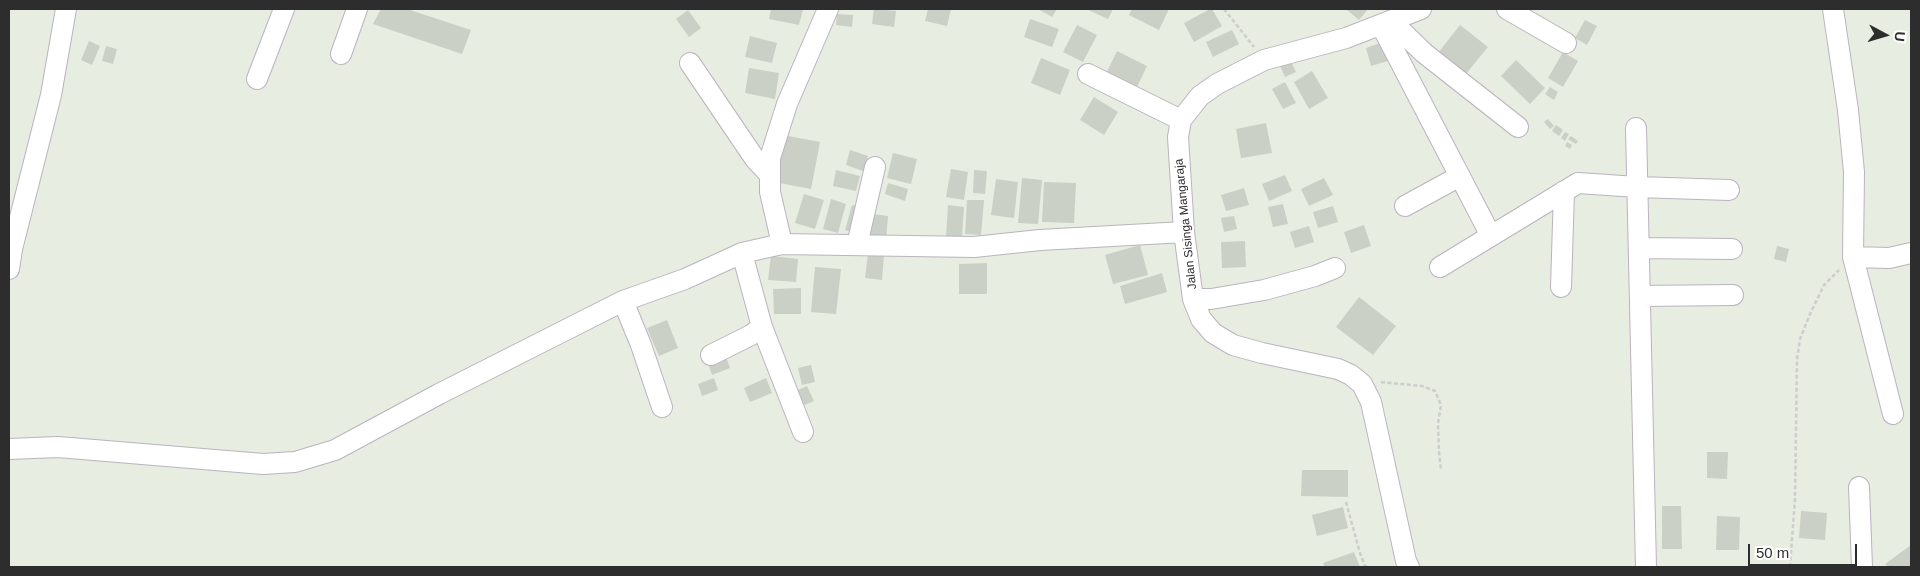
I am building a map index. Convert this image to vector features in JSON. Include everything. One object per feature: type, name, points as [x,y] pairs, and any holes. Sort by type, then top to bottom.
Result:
[{"type":"street","points":[[9,269],[12,249],[51,95],[66,9]]},
{"type":"street","points":[[257,79],[284,9]]},
{"type":"street","points":[[341,54],[357,9]]},
{"type":"street","points":[[782,244],[770,192],[770,158],[787,104],[828,9]]},
{"type":"street","points":[[1088,74],[1181,120],[1200,96],[1217,84],[1264,60],[1346,38],[1421,9]]},
{"type":"street","points":[[1507,9],[1566,43]]},
{"type":"street","points":[[1833,9],[1848,110],[1854,172],[1852,257],[1893,414]]},
{"type":"street","points":[[1386,23],[1518,127]]},
{"type":"street","points":[[1386,23],[1491,236]]},
{"type":"street","points":[[690,63],[755,159],[769,174]]},
{"type":"street","name":"Jalan Sisinga Mangaraja","points":[[1181,120],[1178,137],[1184,232],[1193,299],[1201,319],[1213,333],[1233,345],[1338,370],[1351,375],[1362,384]]},
{"type":"street","points":[[1636,128],[1646,567]]},
{"type":"street","points":[[857,245],[875,167]]},
{"type":"street","points":[[1406,206],[1460,176]]},
{"type":"street","points":[[1440,267],[1578,183],[1729,190]]},
{"type":"street","points":[[1561,287],[1564,191]]},
{"type":"street","points":[[9,449],[58,447],[264,464],[296,462],[335,450],[439,394],[623,301],[684,279],[742,253],[782,244],[974,247],[1040,240],[1184,232]]},
{"type":"street","points":[[1638,248],[1732,249]]},
{"type":"street","points":[[742,253],[762,327],[803,432]]},
{"type":"street","points":[[1852,257],[1888,258],[1911,253]]},
{"type":"street","points":[[1193,299],[1211,299],[1264,290],[1315,276],[1336,268]]},
{"type":"street","points":[[1640,296],[1733,295]]},
{"type":"street","points":[[623,301],[641,344],[662,407]]},
{"type":"street","points":[[712,355],[751,335],[762,327]]},
{"type":"street","points":[[1362,384],[1371,402],[1406,562],[1409,567]]},
{"type":"street","points":[[1859,487],[1862,567]]},
{"type":"path","points":[[1224,9],[1264,60]]},
{"type":"path","points":[[1790,567],[1795,507],[1797,359],[1800,339],[1824,285],[1852,257]]},
{"type":"path","points":[[1362,384],[1388,382],[1422,386],[1435,391],[1441,405],[1438,424],[1438,452],[1442,470]]},
{"type":"path","points":[[1346,502],[1360,553],[1366,566],[1369,567]]},
{"type":"building","points":[[381,9],[407,9],[471,30],[462,54],[373,24]]},
{"type":"building","points":[[771,9],[803,9],[799,25],[769,19]]},
{"type":"building","points":[[874,9],[896,11],[894,27],[872,24]]},
{"type":"building","points":[[928,9],[951,9],[947,26],[925,21]]},
{"type":"building","points":[[1038,9],[1057,9],[1052,17]]},
{"type":"building","points":[[1086,9],[1113,9],[1108,19]]},
{"type":"building","points":[[1132,9],[1169,9],[1159,30],[1129,15]]},
{"type":"building","points":[[1212,9],[1222,26],[1194,42],[1184,23]]},
{"type":"building","points":[[1346,9],[1368,9],[1359,20]]},
{"type":"building","points":[[688,10],[701,28],[689,37],[676,19]]},
{"type":"building","points":[[837,14],[853,15],[852,27],[836,25]]},
{"type":"building","points":[[1030,19],[1059,29],[1052,47],[1024,37]]},
{"type":"building","points":[[1585,20],[1597,26],[1587,45],[1575,38]]},
{"type":"building","points":[[1077,25],[1097,35],[1083,62],[1063,52]]},
{"type":"building","points":[[1460,25],[1488,47],[1465,75],[1438,53]]},
{"type":"building","points":[[1232,30],[1239,44],[1213,57],[1206,42]]},
{"type":"building","points":[[750,36],[777,43],[772,63],[745,57]]},
{"type":"building","points":[[89,41],[100,46],[92,65],[81,60]]},
{"type":"building","points":[[1386,41],[1391,60],[1371,66],[1366,48]]},
{"type":"building","points":[[106,46],[117,49],[113,64],[102,61]]},
{"type":"building","points":[[1117,51],[1147,66],[1135,91],[1105,76]]},
{"type":"building","points":[[1563,52],[1578,61],[1563,87],[1548,78]]},
{"type":"building","points":[[1041,58],[1070,70],[1060,95],[1031,83]]},
{"type":"building","points":[[1516,60],[1545,88],[1530,104],[1501,76]]},
{"type":"building","points":[[1291,61],[1296,72],[1285,77],[1280,66]]},
{"type":"building","points":[[749,68],[779,73],[775,99],[745,93]]},
{"type":"building","points":[[1312,71],[1328,98],[1309,109],[1294,82]]},
{"type":"building","points":[[1285,82],[1296,103],[1283,109],[1272,89]]},
{"type":"building","points":[[1550,87],[1558,92],[1554,100],[1545,94]]},
{"type":"building","points":[[1094,97],[1118,112],[1104,135],[1080,120]]},
{"type":"building","points":[[1548,119],[1554,126],[1550,129],[1544,122]]},
{"type":"building","points":[[1266,123],[1272,153],[1241,158],[1236,129]]},
{"type":"building","points":[[1556,125],[1563,130],[1559,136],[1552,131]]},
{"type":"building","points":[[1565,132],[1569,134],[1565,141],[1561,138]]},
{"type":"building","points":[[783,135],[820,142],[811,189],[774,182]]},
{"type":"building","points":[[1571,136],[1578,141],[1576,144],[1568,139]]},
{"type":"building","points":[[1567,142],[1572,145],[1570,149],[1565,146]]},
{"type":"building","points":[[850,150],[868,156],[863,171],[846,165]]},
{"type":"building","points":[[893,153],[917,159],[911,184],[887,178]]},
{"type":"building","points":[[951,169],[968,172],[964,200],[946,197]]},
{"type":"building","points":[[836,170],[860,176],[856,191],[833,186]]},
{"type":"building","points":[[974,170],[987,171],[985,194],[973,193]]},
{"type":"building","points":[[1285,175],[1292,191],[1269,201],[1262,184]]},
{"type":"building","points":[[1022,178],[1042,180],[1038,224],[1018,223]]},
{"type":"building","points":[[1324,178],[1333,195],[1309,206],[1301,189]]},
{"type":"building","points":[[996,179],[1018,182],[1014,218],[991,215]]},
{"type":"building","points":[[1044,182],[1076,183],[1074,223],[1042,222]]},
{"type":"building","points":[[888,183],[908,189],[905,201],[885,194]]},
{"type":"building","points":[[1244,188],[1249,205],[1226,211],[1221,195]]},
{"type":"building","points":[[804,194],[824,200],[815,229],[795,223]]},
{"type":"building","points":[[831,199],[846,204],[838,233],[823,229]]},
{"type":"building","points":[[967,200],[984,200],[981,235],[965,234]]},
{"type":"building","points":[[1283,204],[1288,224],[1273,227],[1268,207]]},
{"type":"building","points":[[852,205],[862,207],[855,233],[845,230]]},
{"type":"building","points":[[948,205],[964,207],[962,238],[946,237]]},
{"type":"building","points":[[1333,206],[1338,222],[1318,228],[1313,212]]},
{"type":"building","points":[[873,214],[888,216],[886,239],[870,237]]},
{"type":"building","points":[[1234,216],[1237,229],[1224,232],[1221,218]]},
{"type":"building","points":[[1364,225],[1371,246],[1351,253],[1344,232]]},
{"type":"building","points":[[1309,226],[1314,242],[1295,248],[1290,232]]},
{"type":"building","points":[[1245,241],[1246,267],[1222,268],[1221,242]]},
{"type":"building","points":[[1140,245],[1148,275],[1113,284],[1105,255]]},
{"type":"building","points":[[1777,246],[1789,249],[1786,262],[1774,259]]},
{"type":"building","points":[[868,253],[884,255],[882,280],[865,278]]},
{"type":"building","points":[[771,256],[798,259],[796,282],[768,280]]},
{"type":"building","points":[[987,263],[987,294],[959,294],[959,264]]},
{"type":"building","points":[[815,267],[841,269],[836,314],[811,312]]},
{"type":"building","points":[[1162,273],[1167,292],[1125,304],[1120,286]]},
{"type":"building","points":[[801,288],[801,314],[774,314],[773,289]]},
{"type":"building","points":[[1359,297],[1396,326],[1373,355],[1336,327]]},
{"type":"building","points":[[667,320],[678,348],[659,356],[647,328]]},
{"type":"building","points":[[726,357],[730,368],[712,375],[708,363]]},
{"type":"building","points":[[811,365],[815,382],[802,385],[798,368]]},
{"type":"building","points":[[714,378],[718,390],[702,396],[698,384]]},
{"type":"building","points":[[766,378],[772,393],[750,402],[744,388]]},
{"type":"building","points":[[807,386],[814,401],[800,407],[794,392]]},
{"type":"building","points":[[1707,452],[1728,452],[1727,479],[1707,478]]},
{"type":"building","points":[[1302,470],[1348,470],[1348,497],[1301,496]]},
{"type":"building","points":[[1662,506],[1681,506],[1682,549],[1662,549]]},
{"type":"building","points":[[1343,507],[1348,528],[1317,536],[1312,515]]},
{"type":"building","points":[[1801,511],[1827,513],[1825,540],[1799,538]]},
{"type":"building","points":[[1717,516],[1740,517],[1739,550],[1716,550]]},
{"type":"building","points":[[1911,545],[1911,567],[1888,567],[1885,564]]},
{"type":"building","points":[[1354,552],[1360,567],[1325,567],[1323,563]]}]
